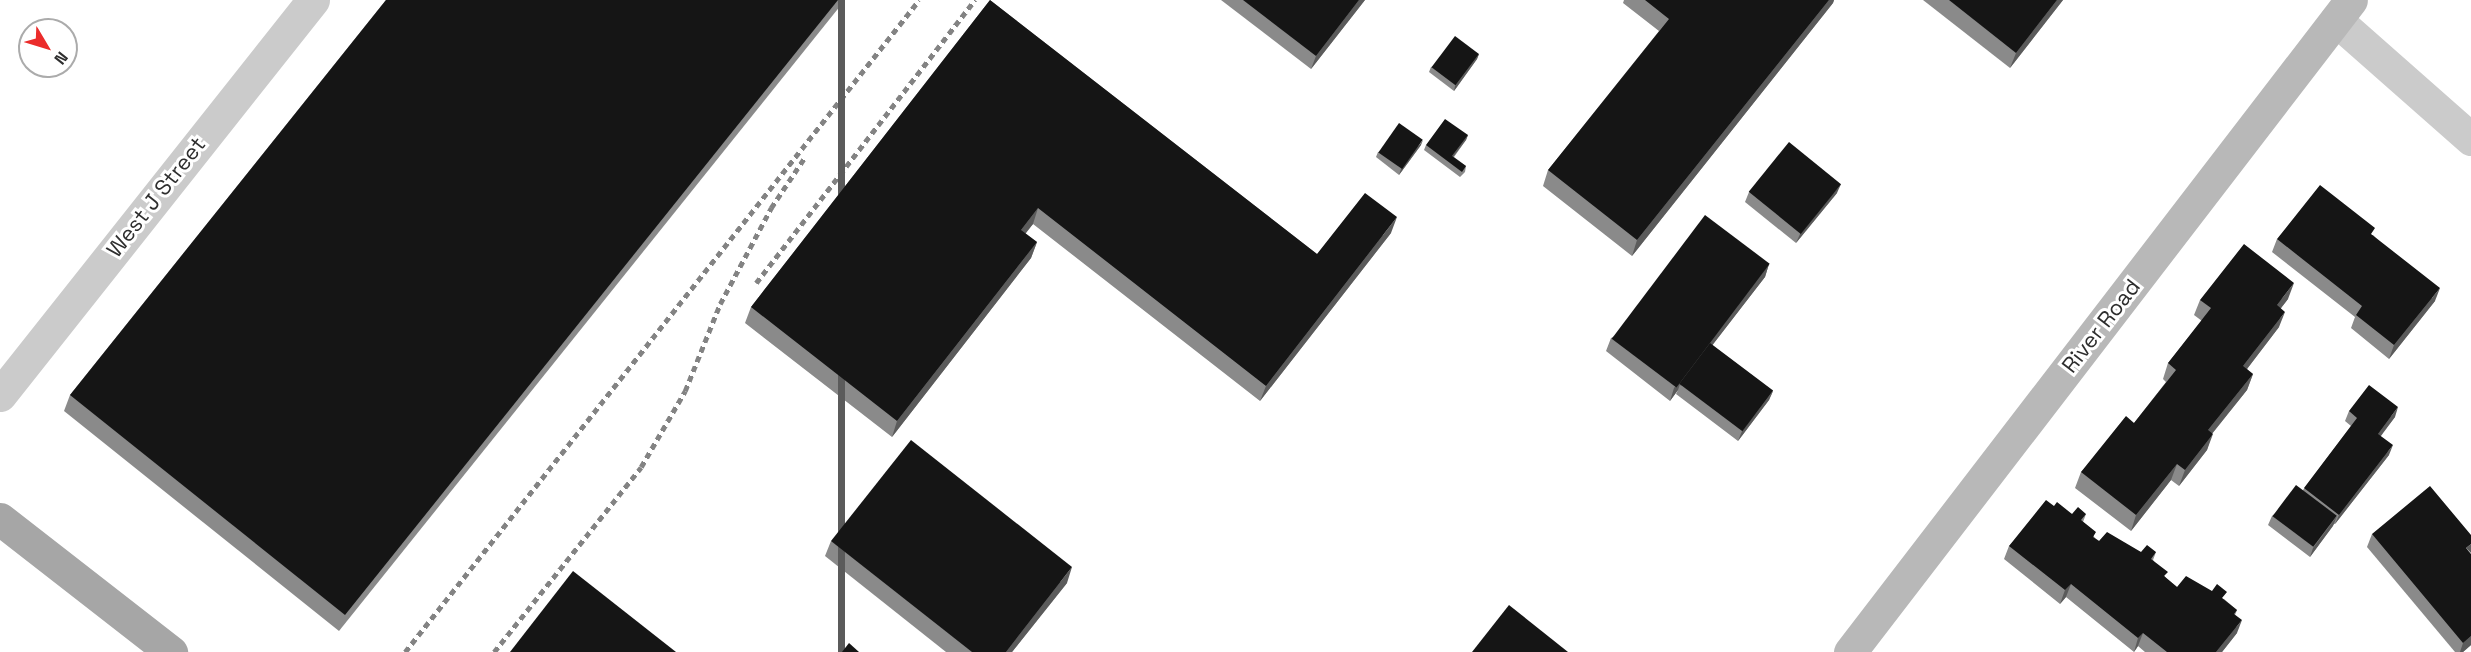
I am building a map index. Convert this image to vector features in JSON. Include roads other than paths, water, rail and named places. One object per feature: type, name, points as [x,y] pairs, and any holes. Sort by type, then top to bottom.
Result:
[{"type":"main road","points":[[0,519],[171,652]]},
{"type":"street","name":"West J Street","points":[[0,395],[313,0]]},
{"type":"street","points":[[2344,10],[2471,139]]},
{"type":"street","name":"River Road","points":[[1850,652],[2344,10]]},
{"type":"railway","points":[[405,652],[919,0]]},
{"type":"railway","points":[[756,283],[975,0]]},
{"type":"railway","points":[[494,652],[641,467],[685,391],[720,304],[771,208],[805,157]]}]
